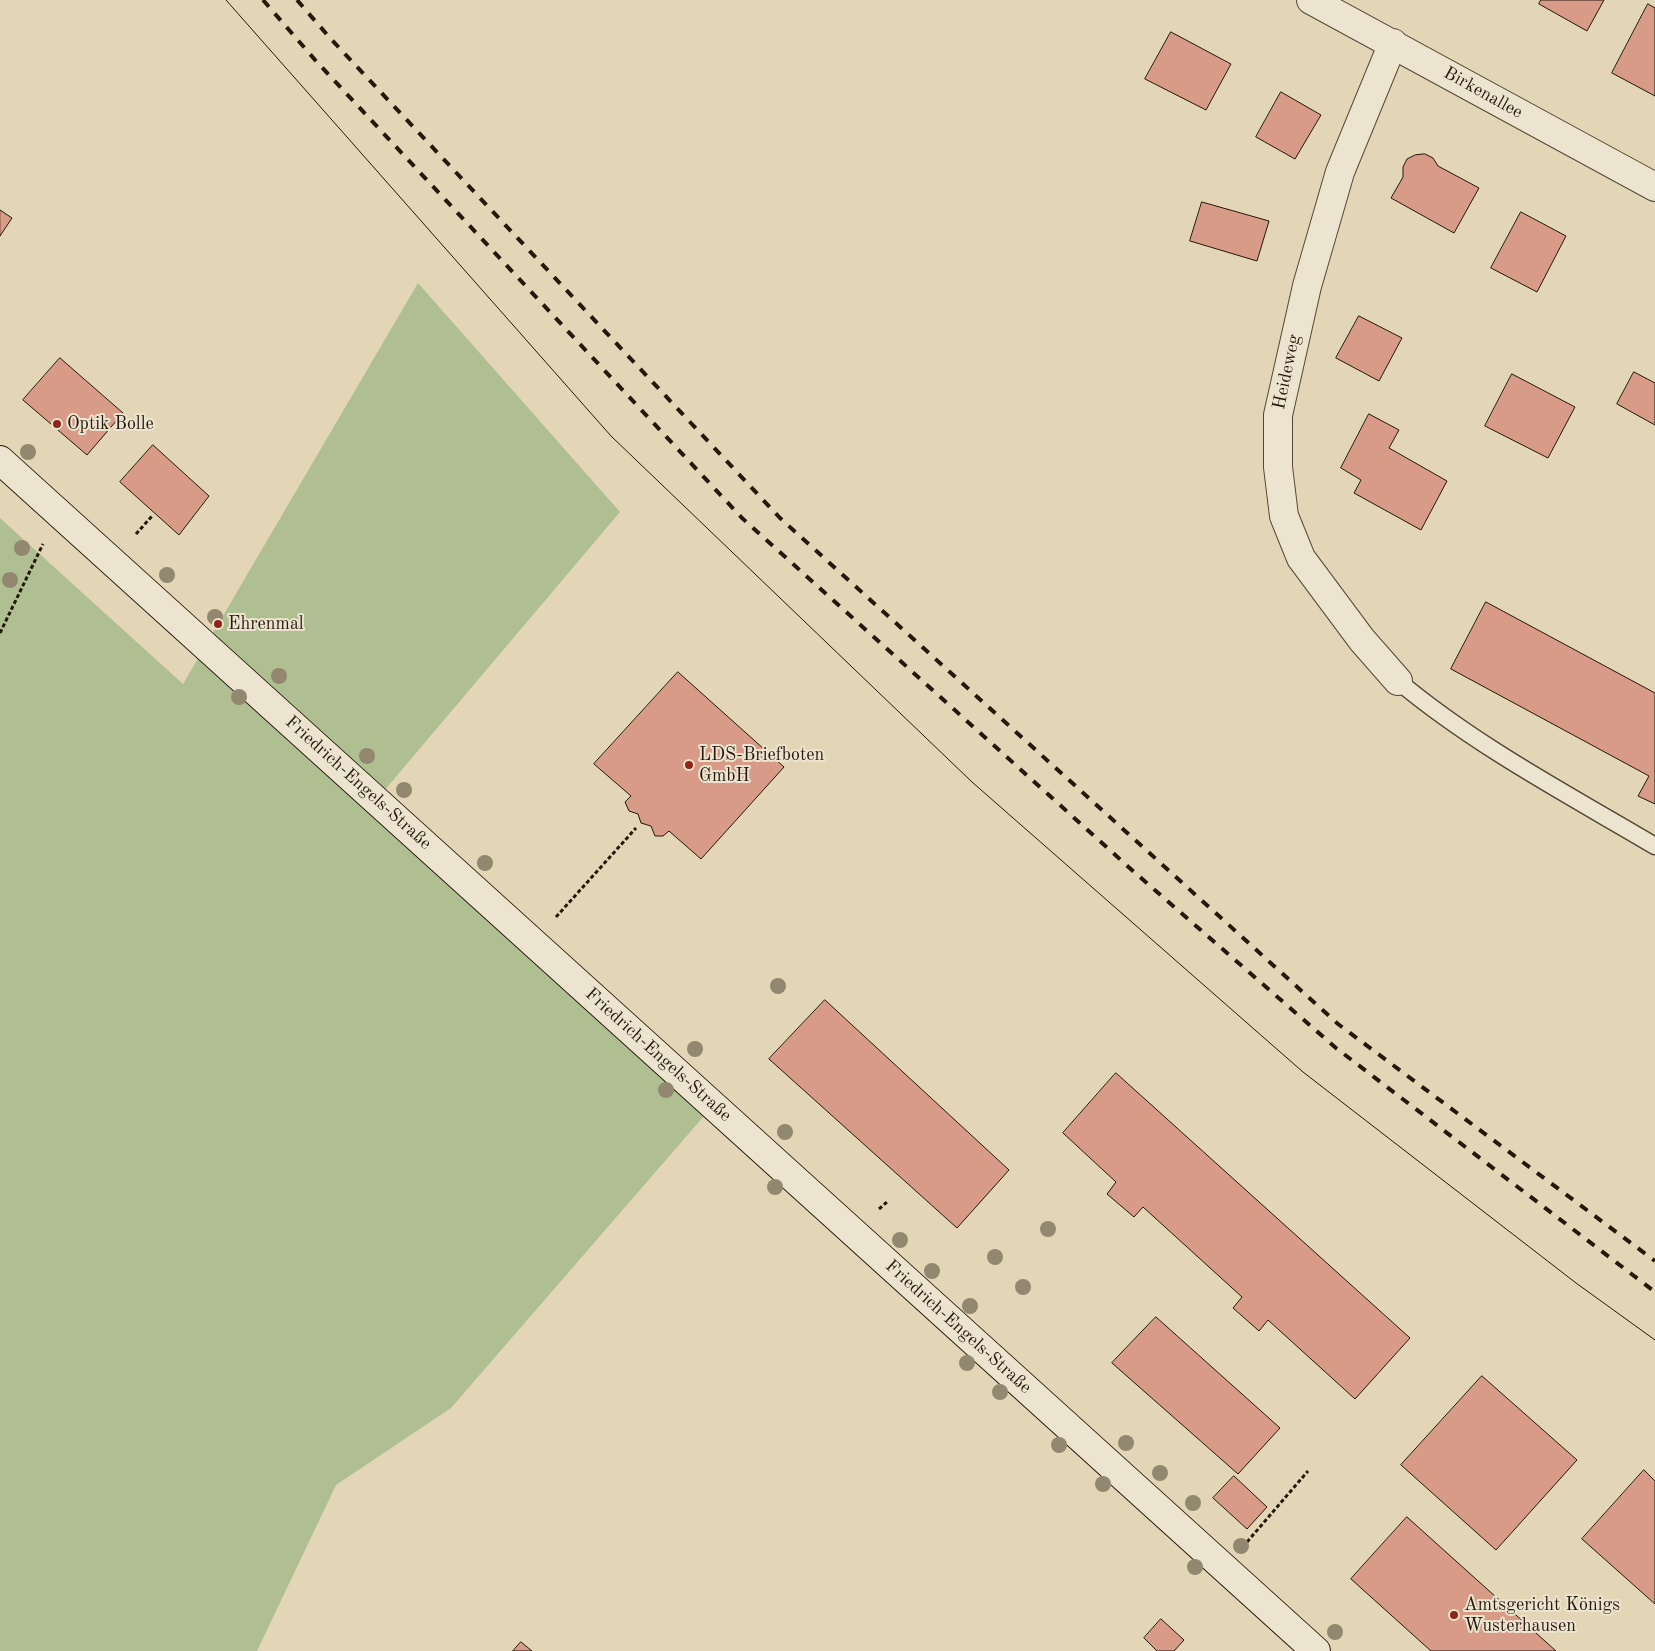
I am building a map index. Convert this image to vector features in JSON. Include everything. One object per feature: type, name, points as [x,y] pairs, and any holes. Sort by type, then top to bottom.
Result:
[{"type":"main road","name":"Birkenallee","points":[[1311,0],[1655,187]]},
{"type":"main road","name":"Heideweg","points":[[1393,43],[1340,172],[1306,286],[1278,415],[1278,467],[1284,516],[1301,558],[1362,640],[1398,681]]},
{"type":"main road","name":"Friedrich-Engels-Straße","points":[[0,460],[1316,1651]]},
{"type":"lane","points":[[1398,681],[1433,710],[1484,745],[1655,846]]},
{"type":"path","points":[[136,534],[152,516]]},
{"type":"path","points":[[0,633],[44,543],[65,518]]},
{"type":"path","points":[[556,917],[636,828]]},
{"type":"path","points":[[879,1210],[887,1202]]},
{"type":"path","points":[[1247,1542],[1308,1471]]},
{"type":"green space","points":[[418,283],[620,512],[367,811],[704,1116],[451,1408],[336,1485],[257,1651],[0,1651],[0,518],[183,684]]},
{"type":"building","points":[[1541,0],[1604,0],[1587,31],[1539,4]]},
{"type":"building","points":[[1648,4],[1655,8],[1655,96],[1612,73]]},
{"type":"building","points":[[1171,32],[1231,64],[1206,110],[1145,79]]},
{"type":"building","points":[[1281,92],[1321,115],[1295,159],[1256,137]]},
{"type":"building","points":[[1425,154],[1433,158],[1438,166],[1479,188],[1454,233],[1391,198],[1403,177],[1403,167],[1407,159],[1415,155]]},
{"type":"building","points":[[1202,202],[1269,221],[1257,261],[1190,241]]},
{"type":"building","points":[[0,210],[12,218],[0,236]]},
{"type":"building","points":[[1521,212],[1566,236],[1537,292],[1491,268]]},
{"type":"building","points":[[1359,316],[1402,338],[1379,381],[1336,358]]},
{"type":"building","points":[[60,358],[123,413],[87,455],[23,400]]},
{"type":"building","points":[[1634,372],[1655,383],[1655,425],[1617,404]]},
{"type":"building","points":[[1512,374],[1575,407],[1548,458],[1485,426]]},
{"type":"building","points":[[1369,414],[1399,430],[1389,448],[1447,481],[1421,530],[1354,493],[1361,480],[1341,468]]},
{"type":"building","points":[[153,445],[209,496],[179,535],[120,482]]},
{"type":"building","points":[[1486,602],[1655,693],[1655,804],[1638,796],[1649,776],[1451,669]]},
{"type":"building","name":"LDS-Briefboten GmbH","points":[[678,672],[784,767],[701,859],[669,831],[663,836],[655,836],[651,826],[641,823],[638,814],[629,811],[625,802],[631,796],[594,764]]},
{"type":"building","points":[[825,1000],[1009,1170],[957,1228],[769,1059]]},
{"type":"building","points":[[1116,1073],[1410,1338],[1355,1399],[1268,1320],[1259,1331],[1233,1308],[1242,1297],[1143,1207],[1134,1217],[1107,1194],[1116,1182],[1063,1133]]},
{"type":"building","points":[[1156,1317],[1280,1428],[1238,1474],[1112,1363]]},
{"type":"building","points":[[1482,1376],[1577,1460],[1496,1550],[1401,1465]]},
{"type":"building","points":[[1644,1470],[1655,1481],[1655,1604],[1582,1539]]},
{"type":"building","points":[[1234,1476],[1267,1507],[1247,1529],[1213,1498]]},
{"type":"building","name":"Amtsgericht Königs Wusterhausen","points":[[1407,1517],[1556,1651],[1431,1651],[1351,1579]]},
{"type":"building","points":[[1161,1619],[1184,1640],[1174,1651],[1157,1651],[1144,1638]]},
{"type":"building","points":[[521,1642],[532,1651],[513,1651]]},
{"type":"tram line","points":[[226,0],[611,436],[972,782],[1303,1072],[1576,1283],[1655,1340]]},
{"type":"railway","points":[[263,0],[316,61],[742,518],[1133,871],[1336,1048],[1655,1292]]},
{"type":"railway","points":[[297,0],[330,38],[780,518],[1338,1024],[1655,1261]]},
{"type":"place","name":"Optik Bolle","points":[[57,424]]},
{"type":"place","name":"Ehrenmal","points":[[218,624]]},
{"type":"place","name":"LDS-Briefboten GmbH","points":[[689,765]]},
{"type":"place","name":"Amtsgericht Königs Wusterhausen","points":[[1454,1615]]}]
